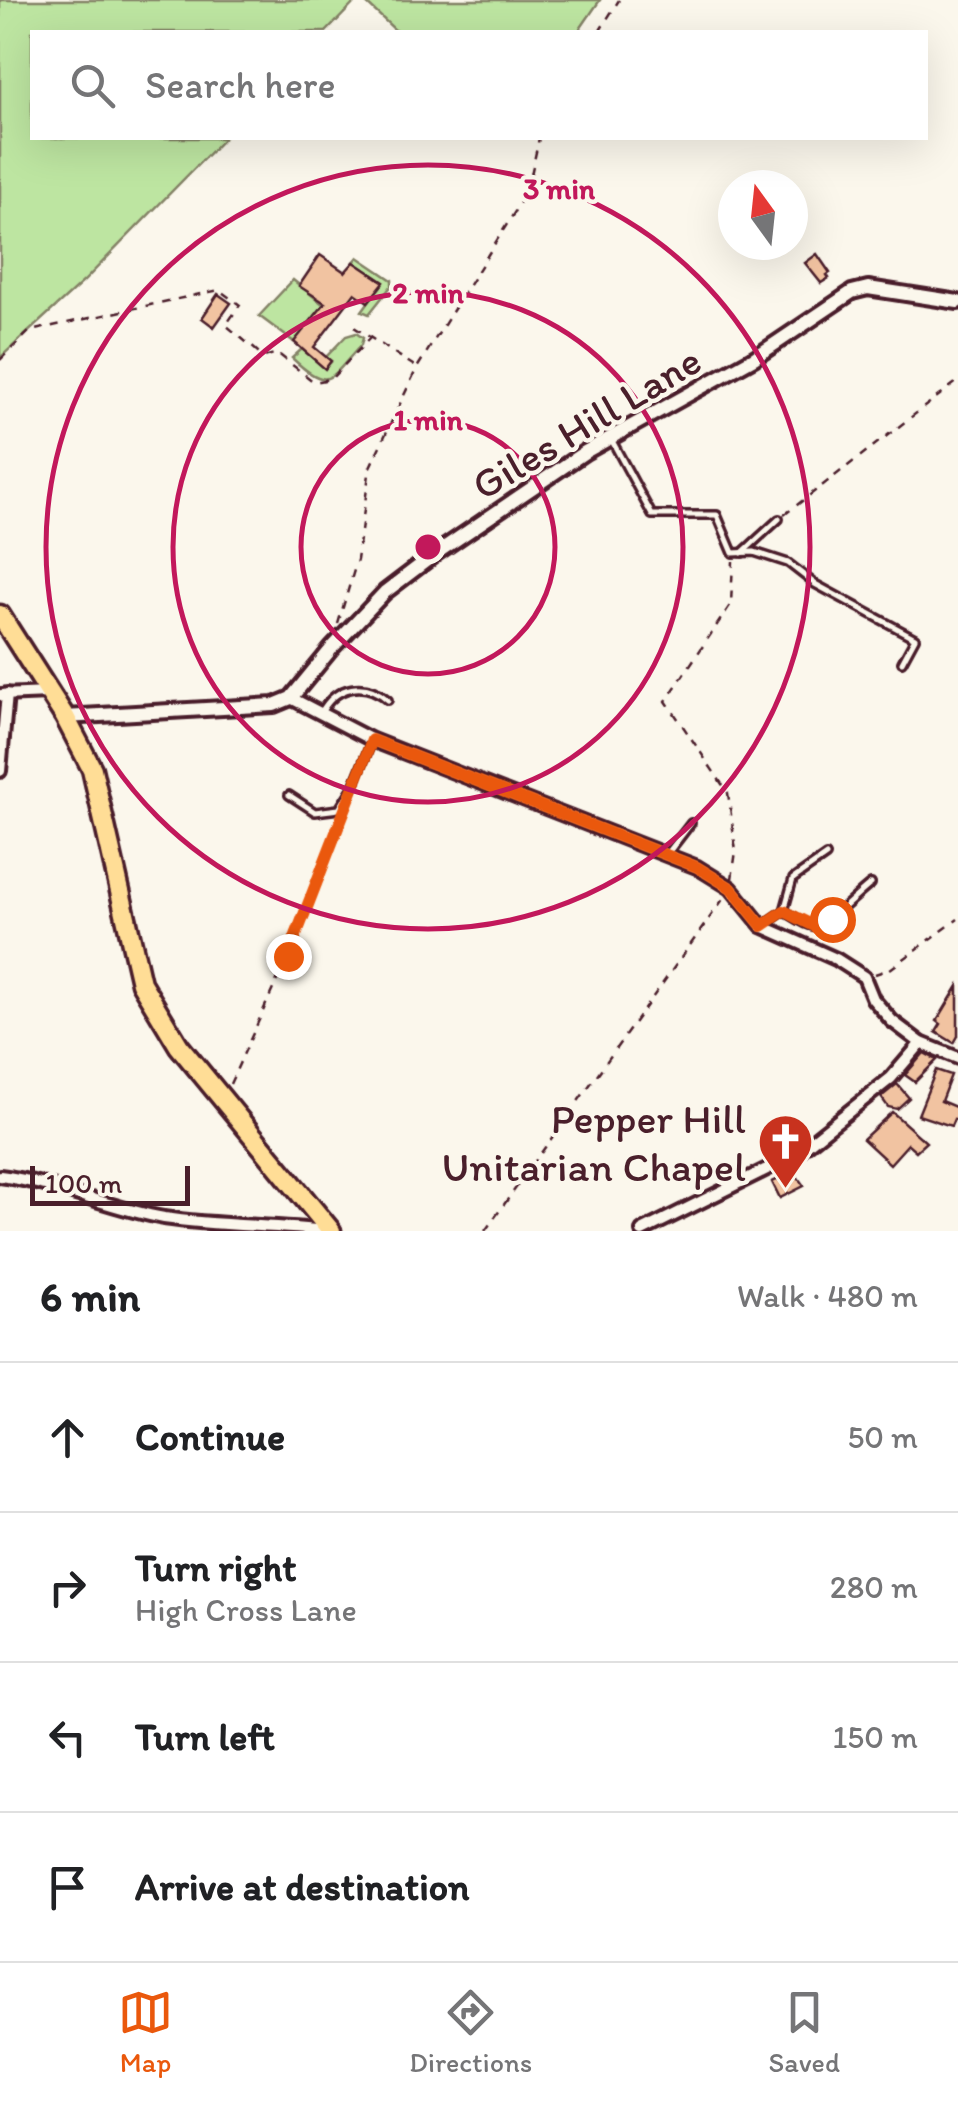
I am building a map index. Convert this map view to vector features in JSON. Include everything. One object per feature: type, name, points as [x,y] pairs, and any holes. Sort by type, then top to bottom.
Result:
[{"type":"main road","points":[[0,615],[65,717],[92,770],[141,983],[180,1046],[328,1231]]},
{"type":"street","name":"Giles Hill Lane","points":[[291,698],[332,648],[398,581],[610,437],[754,358],[852,292],[868,288],[958,302]]},
{"type":"street","points":[[0,771],[3,695],[50,692]]},
{"type":"street","points":[[65,717],[274,704],[291,698],[372,740],[697,867],[731,888],[762,926],[836,958],[864,977],[873,999],[892,1021],[920,1043],[958,1058]]},
{"type":"street","points":[[642,1231],[793,1156],[890,1078],[920,1043]]},
{"type":"street","points":[[0,1176],[34,1180],[103,1203],[166,1218],[328,1231]]},
{"type":"lane","points":[[610,437],[652,516],[717,516],[736,554]]},
{"type":"lane","points":[[736,554],[779,519]]},
{"type":"lane","points":[[736,554],[754,552],[788,563],[815,584],[916,638],[902,662]]},
{"type":"lane","points":[[321,713],[331,698],[352,688],[370,688],[388,700]]},
{"type":"lane","points":[[289,795],[315,812],[338,810],[353,787],[372,740]]},
{"type":"lane","points":[[666,856],[691,823]]},
{"type":"lane","points":[[762,926],[784,911],[794,879],[826,856]]},
{"type":"lane","points":[[784,911],[808,924],[824,925],[871,884]]},
{"type":"path","points":[[600,30],[619,0]]},
{"type":"path","points":[[332,648],[357,560],[370,467],[417,368],[519,205],[540,140]]},
{"type":"path","points":[[0,360],[30,331],[219,290],[240,305],[226,325],[264,358],[276,353],[314,382],[323,383],[344,368],[371,337]]},
{"type":"path","points":[[354,326],[417,368]]},
{"type":"path","points":[[779,519],[958,381]]},
{"type":"path","points":[[485,1231],[731,888],[736,851],[728,793],[666,701],[731,604],[736,554]]},
{"type":"path","points":[[223,1099],[288,956],[353,787]]},
{"type":"path","points":[[864,977],[890,969],[958,919]]},
{"type":"green space","points":[[0,0],[357,0],[328,30],[30,30],[30,140],[222,140],[84,281],[0,358]]},
{"type":"green space","points":[[363,0],[600,0],[579,30],[395,30]]},
{"type":"green space","points":[[358,257],[392,280],[369,314],[362,311],[383,282],[354,262]]},
{"type":"green space","points":[[293,280],[324,305],[294,342],[259,316]]},
{"type":"green space","points":[[356,333],[363,338],[361,345],[329,377],[314,376],[292,358],[302,349],[325,368],[331,362],[326,357],[346,336]]},
{"type":"building","points":[[817,254],[830,273],[821,283],[805,263]]},
{"type":"building","points":[[320,255],[345,272],[354,262],[384,282],[368,302],[355,293],[314,347],[331,361],[325,369],[294,342],[325,303],[299,286]]},
{"type":"building","points":[[218,294],[231,303],[214,327],[202,318]]},
{"type":"building","points":[[958,986],[958,1036],[954,1043],[936,1032],[941,1024],[937,1021]]},
{"type":"building","points":[[924,1053],[937,1060],[915,1082],[905,1075]]},
{"type":"building","points":[[936,1070],[951,1075],[941,1101],[958,1108],[958,1121],[954,1119],[951,1126],[918,1115]]},
{"type":"building","points":[[897,1084],[909,1098],[897,1109],[888,1107],[881,1097]]},
{"type":"building","points":[[892,1112],[926,1142],[916,1151],[908,1144],[890,1164],[863,1139]]},
{"type":"building","name":"Pepper Hill Unitarian Chapel","points":[[794,1172],[804,1186],[780,1198],[772,1182]]},
{"type":"place","name":"Pepper Hill Unitarian Chapel","points":[[785,1191]]},
{"type":"route","points":[[288,956],[372,740],[697,867],[731,888],[762,926],[784,911],[816,927],[832,919]]}]
